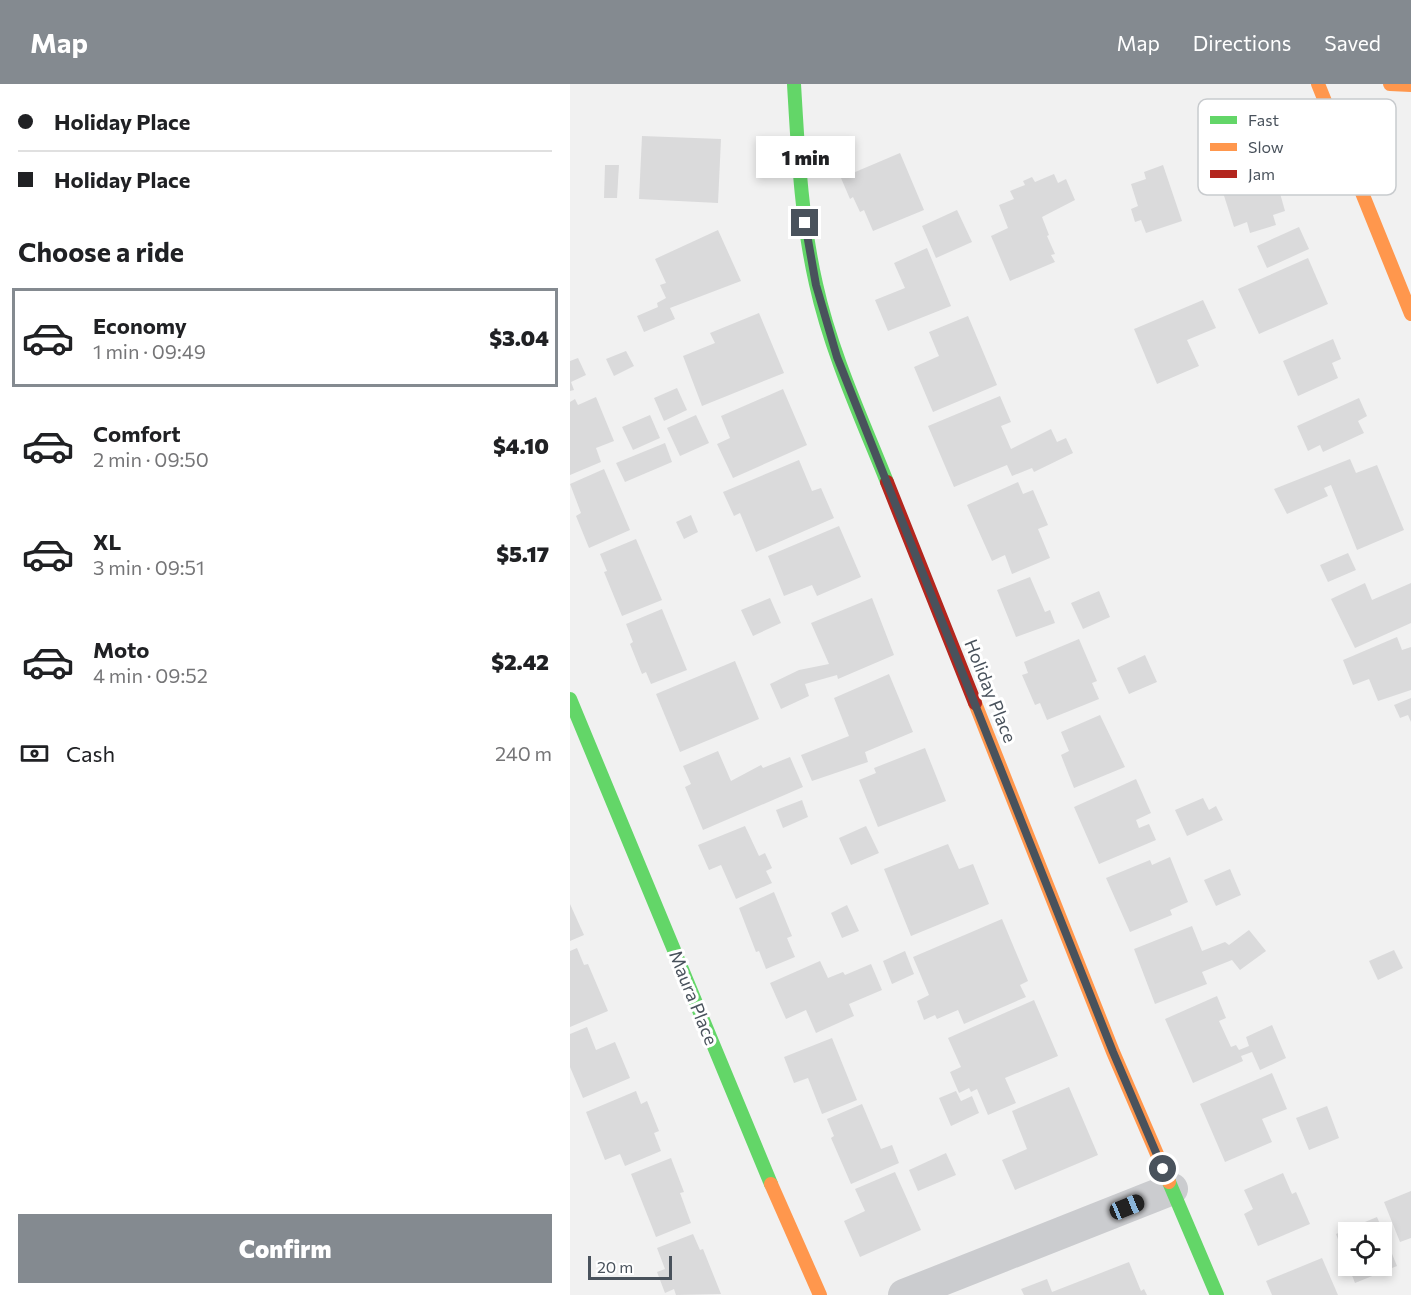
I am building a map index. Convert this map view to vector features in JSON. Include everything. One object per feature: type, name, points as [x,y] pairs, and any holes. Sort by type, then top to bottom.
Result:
[{"type":"street","name":"Holiday Place","points":[[794,84],[802,206],[816,285],[837,357],[1113,1052],[1217,1295]]},
{"type":"street","points":[[1318,84],[1324,99]]},
{"type":"street","points":[[1390,84],[1411,85]]},
{"type":"street","points":[[1363,195],[1411,314]]},
{"type":"street","name":"Maura Place","points":[[570,699],[768,1179],[820,1295]]},
{"type":"street","points":[[904,1295],[1172,1189]]},
{"type":"building","points":[[642,136],[721,139],[718,203],[639,199]]},
{"type":"building","points":[[900,153],[924,210],[873,231],[864,210],[860,212],[853,197],[850,199],[841,178]]},
{"type":"building","points":[[605,165],[619,165],[617,198],[604,198]]},
{"type":"building","points":[[1163,165],[1182,221],[1146,233],[1141,220],[1135,222],[1131,209],[1138,206],[1131,184],[1146,179],[1144,172]]},
{"type":"building","points":[[1054,174],[1058,183],[1066,179],[1075,200],[1042,217],[1055,254],[1051,255],[1055,262],[1010,281],[991,236],[1008,228],[999,205],[1014,199],[1010,191],[1025,185],[1023,181],[1032,177],[1035,182]]},
{"type":"building","points":[[1224,195],[1280,195],[1285,211],[1273,215],[1276,225],[1250,233],[1247,222],[1234,227]]},
{"type":"building","points":[[957,210],[972,242],[936,258],[922,226]]},
{"type":"building","points":[[1299,227],[1309,249],[1267,268],[1257,246]]},
{"type":"building","points":[[718,230],[741,281],[670,308],[675,319],[644,332],[637,316],[658,307],[657,303],[666,298],[660,285],[666,283],[655,259]]},
{"type":"building","points":[[927,248],[951,306],[888,331],[875,300],[905,288],[894,263]]},
{"type":"building","points":[[1308,258],[1328,304],[1259,334],[1238,289]]},
{"type":"building","points":[[1203,300],[1216,328],[1187,340],[1199,366],[1157,384],[1134,329]]},
{"type":"building","points":[[759,313],[784,373],[702,406],[683,356],[715,343],[710,333]]},
{"type":"building","points":[[968,316],[997,385],[933,412],[914,367],[939,356],[929,332]]},
{"type":"building","points":[[1333,339],[1341,359],[1332,363],[1338,378],[1298,396],[1283,361]]},
{"type":"building","points":[[626,351],[634,366],[614,376],[606,359]]},
{"type":"building","points":[[578,358],[586,375],[571,382],[574,390],[570,391],[570,361]]},
{"type":"building","points":[[677,388],[687,410],[664,421],[654,398]]},
{"type":"building","points":[[783,389],[807,445],[733,478],[717,444],[730,438],[721,416]]},
{"type":"building","points":[[1000,396],[1011,422],[1001,426],[1011,449],[1051,429],[1057,442],[1066,438],[1073,453],[1034,472],[1032,468],[1012,476],[1007,465],[954,487],[928,426]]},
{"type":"building","points":[[596,397],[614,441],[596,448],[601,462],[570,475],[570,402],[575,399],[578,405]]},
{"type":"building","points":[[1359,398],[1367,416],[1358,421],[1364,433],[1323,452],[1320,445],[1308,451],[1297,426]]},
{"type":"building","points":[[650,415],[660,438],[633,450],[622,427]]},
{"type":"building","points":[[696,415],[709,443],[680,456],[667,428]]},
{"type":"building","points":[[665,443],[672,462],[625,482],[616,463]]},
{"type":"building","points":[[1350,459],[1356,473],[1377,465],[1404,530],[1357,550],[1331,485],[1324,488],[1328,496],[1287,514],[1274,489]]},
{"type":"building","points":[[799,460],[812,491],[821,488],[834,518],[756,552],[740,513],[734,516],[723,492]]},
{"type":"building","points":[[604,469],[630,530],[589,548],[576,516],[581,513],[570,484]]},
{"type":"building","points":[[1018,482],[1023,494],[1033,490],[1048,525],[1038,529],[1050,558],[1012,574],[1005,555],[992,561],[967,505]]},
{"type":"building","points":[[691,515],[698,532],[684,539],[676,522]]},
{"type":"building","points":[[839,526],[861,577],[817,596],[812,585],[784,596],[768,556]]},
{"type":"building","points":[[636,539],[662,600],[622,616],[604,572],[607,571],[600,554]]},
{"type":"building","points":[[1348,553],[1356,570],[1328,582],[1320,565]]},
{"type":"building","points":[[1030,577],[1045,612],[1050,610],[1055,623],[1016,637],[997,590]]},
{"type":"building","points":[[1365,583],[1372,600],[1411,583],[1411,623],[1355,648],[1331,599]]},
{"type":"building","points":[[1099,591],[1110,617],[1083,629],[1071,603]]},
{"type":"building","points":[[770,598],[781,623],[753,636],[741,610]]},
{"type":"building","points":[[872,598],[894,655],[838,679],[837,675],[805,684],[809,696],[781,709],[770,684],[799,670],[829,664],[811,623]]},
{"type":"building","points":[[662,609],[687,670],[651,684],[646,672],[642,674],[630,644],[633,642],[626,624]]},
{"type":"building","points":[[1397,637],[1402,650],[1411,647],[1411,690],[1378,701],[1369,679],[1353,685],[1343,660]]},
{"type":"building","points":[[1079,639],[1097,681],[1092,683],[1099,699],[1047,720],[1040,703],[1035,705],[1022,675],[1028,673],[1024,662]]},
{"type":"building","points":[[1145,655],[1157,682],[1129,694],[1117,668]]},
{"type":"building","points":[[735,661],[759,719],[680,752],[656,694]]},
{"type":"building","points":[[889,674],[913,732],[865,752],[868,762],[812,781],[801,755],[849,736],[834,698]]},
{"type":"building","points":[[1411,698],[1411,722],[1408,715],[1400,718],[1394,705]]},
{"type":"building","points":[[1100,715],[1125,767],[1074,788],[1061,755],[1069,751],[1061,732]]},
{"type":"building","points":[[925,748],[946,801],[878,827],[859,780],[876,773],[874,768]]},
{"type":"building","points":[[718,751],[731,781],[761,765],[763,768],[790,757],[803,787],[703,830],[685,787],[691,784],[683,766]]},
{"type":"building","points":[[1136,779],[1151,813],[1136,820],[1139,828],[1149,824],[1156,840],[1099,864],[1074,807]]},
{"type":"building","points":[[1203,798],[1209,810],[1216,806],[1223,820],[1187,836],[1175,810]]},
{"type":"building","points":[[802,800],[808,817],[783,828],[776,810]]},
{"type":"building","points":[[745,826],[759,856],[765,853],[772,868],[766,871],[772,883],[736,899],[721,865],[709,870],[698,845]]},
{"type":"building","points":[[866,826],[879,853],[851,865],[839,838]]},
{"type":"building","points":[[948,844],[959,869],[973,864],[989,904],[911,936],[884,869]]},
{"type":"building","points":[[1170,857],[1188,902],[1170,910],[1172,915],[1130,932],[1106,878],[1150,860],[1152,865]]},
{"type":"building","points":[[1230,869],[1241,895],[1216,906],[1204,880]]},
{"type":"building","points":[[774,892],[792,936],[787,938],[795,957],[766,969],[759,951],[756,952],[739,908]]},
{"type":"building","points":[[570,904],[584,935],[570,941]]},
{"type":"building","points":[[847,905],[859,931],[842,938],[831,913]]},
{"type":"building","points":[[1002,919],[1028,981],[1020,985],[1026,997],[964,1024],[958,1010],[937,1019],[935,1015],[924,1020],[917,1001],[929,995],[913,957]]},
{"type":"building","points":[[1192,926],[1202,951],[1225,942],[1229,945],[1249,930],[1266,951],[1240,970],[1232,960],[1202,972],[1207,984],[1155,1004],[1134,949]]},
{"type":"building","points":[[577,948],[584,965],[588,964],[608,1011],[570,1027],[570,951]]},
{"type":"building","points":[[1394,950],[1403,968],[1378,980],[1369,961]]},
{"type":"building","points":[[905,951],[914,974],[892,984],[883,961]]},
{"type":"building","points":[[820,961],[828,978],[843,972],[845,975],[871,964],[882,990],[849,1004],[854,1016],[816,1033],[806,1010],[786,1019],[770,983]]},
{"type":"building","points":[[1217,996],[1226,1018],[1219,1021],[1231,1047],[1236,1045],[1239,1050],[1249,1046],[1246,1037],[1272,1025],[1286,1058],[1260,1070],[1252,1052],[1241,1056],[1243,1061],[1193,1083],[1165,1019]]},
{"type":"building","points":[[1034,1000],[1058,1056],[1005,1078],[1016,1103],[988,1115],[977,1089],[971,1092],[969,1088],[959,1093],[950,1072],[961,1067],[948,1038]]},
{"type":"building","points":[[587,1027],[596,1050],[615,1042],[630,1078],[583,1098],[570,1067],[570,1034]]},
{"type":"building","points":[[832,1038],[857,1100],[822,1114],[808,1078],[794,1083],[784,1057]]},
{"type":"building","points":[[1272,1073],[1287,1109],[1262,1119],[1272,1142],[1225,1162],[1200,1104]]},
{"type":"building","points":[[1069,1087],[1098,1155],[1015,1190],[1002,1160],[1027,1149],[1012,1111]]},
{"type":"building","points":[[636,1091],[641,1104],[647,1101],[659,1131],[654,1133],[661,1151],[625,1166],[620,1154],[605,1160],[586,1112]]},
{"type":"building","points":[[956,1091],[961,1101],[972,1096],[979,1113],[951,1126],[939,1098]]},
{"type":"building","points":[[862,1104],[881,1149],[892,1145],[899,1163],[851,1184],[831,1138],[834,1136],[827,1119]]},
{"type":"building","points":[[1327,1106],[1339,1138],[1309,1150],[1296,1118]]},
{"type":"building","points":[[946,1153],[956,1175],[918,1191],[909,1170]]},
{"type":"building","points":[[671,1158],[684,1192],[680,1193],[691,1223],[656,1237],[631,1174]]},
{"type":"building","points":[[895,1172],[921,1230],[860,1257],[844,1221],[865,1211],[855,1189]]},
{"type":"building","points":[[1283,1173],[1292,1194],[1296,1192],[1310,1224],[1258,1246],[1244,1214],[1253,1209],[1244,1190]]},
{"type":"building","points":[[1411,1191],[1411,1238],[1400,1242],[1384,1202]]},
{"type":"building","points":[[1377,1217],[1379,1222],[1365,1222]]},
{"type":"building","points":[[693,1234],[700,1250],[703,1249],[721,1294],[676,1295],[674,1289],[665,1293],[657,1272],[665,1269],[657,1248]]},
{"type":"building","points":[[1392,1254],[1397,1266],[1392,1268]]},
{"type":"building","points":[[1322,1258],[1338,1295],[1272,1295],[1266,1281]]},
{"type":"building","points":[[1129,1262],[1141,1291],[1144,1289],[1147,1295],[1024,1295],[1021,1289],[1047,1279],[1052,1292]]},
{"type":"building","points":[[1352,1276],[1372,1276],[1355,1283]]},
{"type":"traffic: fast","points":[[794,84],[804,209],[816,284],[838,359],[887,482]]},
{"type":"traffic: fast","points":[[570,699],[771,1184]]},
{"type":"traffic: fast","points":[[1169,1182],[1217,1295]]},
{"type":"traffic: slow","points":[[1318,84],[1324,99]]},
{"type":"traffic: slow","points":[[1390,84],[1411,85]]},
{"type":"traffic: slow","points":[[1363,195],[1411,314]]},
{"type":"traffic: slow","points":[[975,703],[1113,1052],[1169,1182]]},
{"type":"traffic: slow","points":[[771,1184],[820,1295]]},
{"type":"traffic: jam","points":[[887,482],[975,703]]},
{"type":"route","points":[[805,223],[816,285],[837,357],[1113,1052],[1163,1169]]}]
